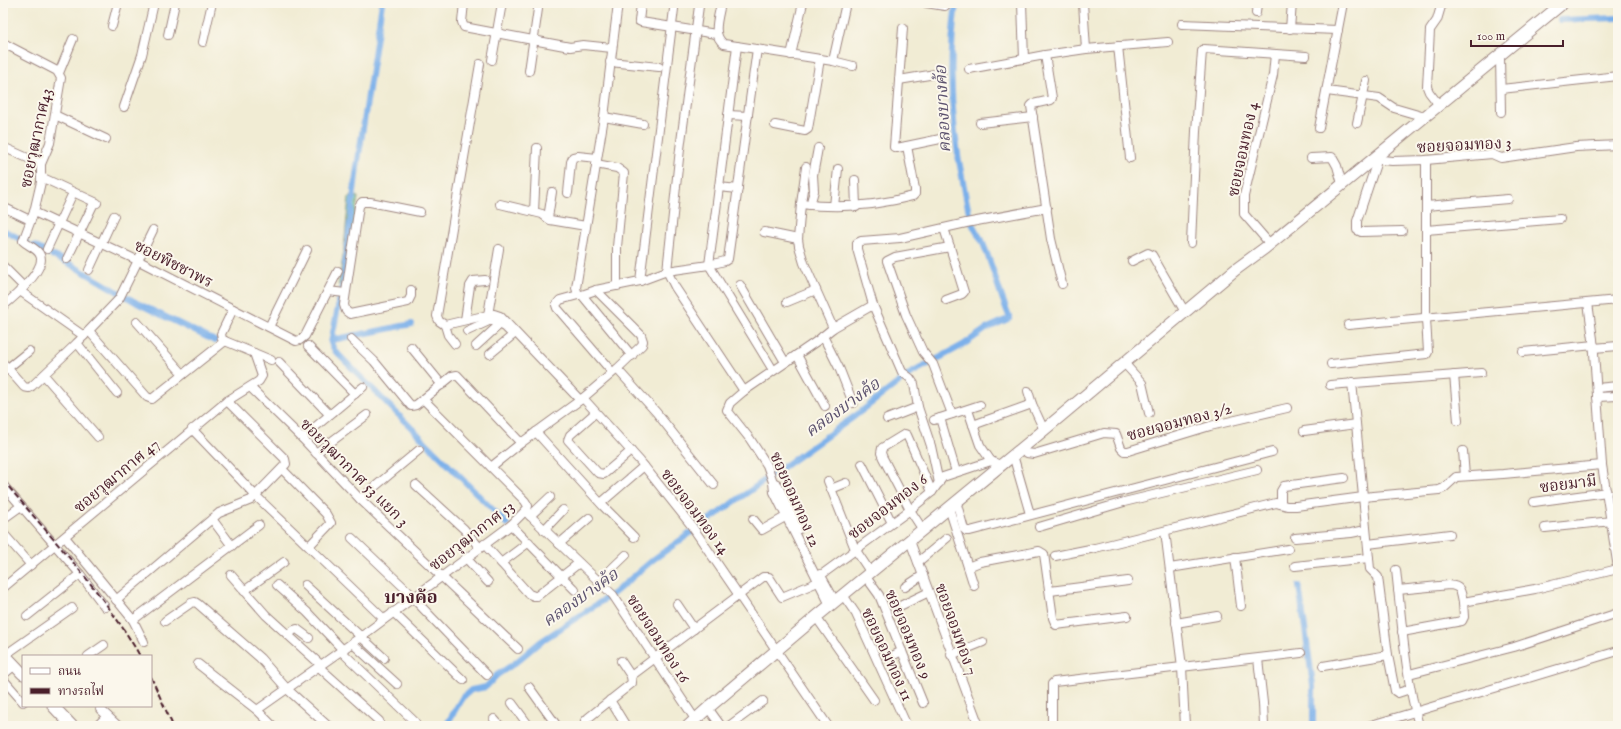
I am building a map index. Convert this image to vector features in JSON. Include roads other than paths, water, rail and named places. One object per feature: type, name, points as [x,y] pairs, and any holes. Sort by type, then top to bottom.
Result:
[{"type":"main road","points":[[691,722],[816,616],[923,530],[996,463],[1017,452],[1235,270],[1270,244],[1342,184],[1375,160],[1563,3]]},
{"type":"main road","points":[[4,654],[22,673]]},
{"type":"main road","points":[[54,707],[72,726]]},
{"type":"street","points":[[112,26],[118,3]]},
{"type":"street","points":[[124,107],[142,55],[154,3]]},
{"type":"street","points":[[168,35],[175,3]]},
{"type":"street","points":[[203,42],[212,3]]},
{"type":"street","points":[[464,3],[463,26],[533,41],[570,47],[583,45],[612,48]]},
{"type":"street","points":[[492,60],[502,3]]},
{"type":"street","points":[[618,3],[604,116],[576,288],[580,295],[632,356]]},
{"type":"street","points":[[639,3],[639,21],[641,22],[716,34]]},
{"type":"street","points":[[721,3],[716,34],[718,40],[724,44],[833,61],[853,66]]},
{"type":"street","points":[[791,55],[803,3]]},
{"type":"street","points":[[833,61],[846,3]]},
{"type":"street","points":[[926,3],[945,6],[948,3]]},
{"type":"street","points":[[1022,3],[1024,59]]},
{"type":"street","points":[[1083,3],[1086,49]]},
{"type":"street","points":[[1256,13],[1257,3]]},
{"type":"street","points":[[1290,29],[1292,3]]},
{"type":"street","points":[[1319,128],[1343,3]]},
{"type":"street","points":[[1439,105],[1427,87],[1430,30],[1437,20],[1442,3]]},
{"type":"street","points":[[699,6],[680,149],[667,271],[675,287],[744,391],[797,355],[833,328],[873,305]]},
{"type":"street","points":[[529,71],[538,9]]},
{"type":"street","points":[[640,281],[673,27],[674,9]]},
{"type":"street","points":[[1182,24],[1338,30]]},
{"type":"street","points":[[903,28],[894,147],[897,148],[945,138]]},
{"type":"street","points":[[3,45],[5,44],[58,72],[73,40]]},
{"type":"street","points":[[970,69],[1086,49],[1168,42]]},
{"type":"street","points":[[738,46],[709,265],[773,370]]},
{"type":"street","points":[[1118,46],[1130,158]]},
{"type":"street","points":[[714,484],[656,412],[557,308],[556,305],[560,300],[596,290],[640,281],[667,271],[709,265],[725,261],[729,255],[757,49]]},
{"type":"street","points":[[1191,244],[1201,52],[1204,49],[1306,56]]},
{"type":"street","name":"ซอยจอมทอง 4","points":[[1270,244],[1244,214],[1244,196],[1272,75],[1275,54]]},
{"type":"street","points":[[1045,55],[1052,98],[1051,100],[1031,104],[1051,239],[1062,284]]},
{"type":"street","points":[[1500,56],[1501,112]]},
{"type":"street","points":[[775,125],[805,131],[808,129],[820,59]]},
{"type":"street","points":[[610,62],[659,67]]},
{"type":"street","points":[[455,344],[446,331],[445,325],[439,321],[438,316],[480,64]]},
{"type":"street","name":"ซอยวุฒากาศ43","points":[[3,306],[22,289],[38,270],[42,259],[38,252],[23,240],[34,212],[41,177],[41,164],[50,143],[61,78],[58,72]]},
{"type":"street","points":[[899,80],[941,72]]},
{"type":"street","points":[[1501,89],[1618,76]]},
{"type":"street","points":[[1357,123],[1364,97],[1366,81]]},
{"type":"street","points":[[1326,91],[1379,98],[1394,108],[1425,117]]},
{"type":"street","points":[[55,115],[106,139]]},
{"type":"street","points":[[728,115],[748,116]]},
{"type":"street","points":[[604,116],[643,124]]},
{"type":"street","points":[[980,123],[1033,117]]},
{"type":"street","name":"ซอยจอมทอง 3","points":[[1375,160],[1426,160],[1492,154],[1501,158],[1576,148],[1618,145]]},
{"type":"street","points":[[805,204],[856,207],[895,201],[913,196],[915,194],[915,190],[907,146]]},
{"type":"street","points":[[3,147],[41,164]]},
{"type":"street","points":[[534,212],[537,148]]},
{"type":"street","points":[[805,204],[814,191],[813,175],[818,148]]},
{"type":"street","points":[[568,193],[571,162],[573,157],[596,161],[617,168],[624,174],[617,247],[617,286]]},
{"type":"street","points":[[1311,158],[1332,157],[1337,166],[1342,184]]},
{"type":"street","points":[[1375,160],[1357,221],[1357,230],[1361,232],[1402,231]]},
{"type":"street","points":[[1331,364],[1427,354],[1428,352],[1426,319],[1426,160]]},
{"type":"street","points":[[806,167],[805,204],[798,239],[804,263],[833,328]]},
{"type":"street","points":[[834,206],[838,169]]},
{"type":"street","points":[[41,177],[95,204],[67,259]]},
{"type":"street","points":[[855,180],[856,207]]},
{"type":"street","points":[[719,188],[738,189]]},
{"type":"street","points":[[548,218],[552,192]]},
{"type":"street","points":[[47,249],[71,197]]},
{"type":"street","points":[[1426,206],[1508,199]]},
{"type":"street","points":[[411,290],[411,296],[408,302],[350,314],[346,311],[344,305],[359,206],[362,202],[370,202],[420,212]]},
{"type":"street","points":[[500,204],[542,214],[548,218],[586,226]]},
{"type":"street","points":[[3,207],[30,220]]},
{"type":"street","points":[[939,484],[931,446],[918,407],[914,384],[908,376],[902,372],[873,305],[857,249],[857,243],[861,241],[900,238],[970,222],[1047,208]]},
{"type":"street","name":"ซอยพิชชาพร","points":[[34,212],[139,260],[291,339],[300,340],[305,336],[328,291]]},
{"type":"street","points":[[89,270],[114,216]]},
{"type":"street","points":[[1426,230],[1560,218]]},
{"type":"street","points":[[944,228],[964,292],[946,300]]},
{"type":"street","points":[[29,351],[5,368],[24,387],[29,388],[86,334],[119,299],[153,230]]},
{"type":"street","points":[[764,232],[798,239]]},
{"type":"street","points":[[950,247],[896,257],[887,261],[906,315],[923,352],[932,362],[952,414]]},
{"type":"street","points":[[445,325],[488,315],[499,249]]},
{"type":"street","points":[[269,327],[307,250]]},
{"type":"street","points":[[1132,261],[1148,253],[1152,255],[1184,312]]},
{"type":"street","points":[[3,266],[22,289],[86,334],[147,397],[152,399],[225,341]]},
{"type":"street","points":[[338,271],[328,291],[345,293]]},
{"type":"street","points":[[465,320],[470,286],[473,281],[485,280]]},
{"type":"street","points":[[740,285],[785,362]]},
{"type":"street","points":[[491,467],[581,399],[632,356],[642,344],[643,341],[641,335],[596,290]]},
{"type":"street","points":[[787,302],[816,290]]},
{"type":"street","points":[[1348,325],[1426,319],[1618,300]]},
{"type":"street","points":[[1462,602],[1535,589],[1618,569],[1612,521],[1602,465],[1594,346],[1588,303]]},
{"type":"street","points":[[233,309],[221,334],[222,339],[270,360]]},
{"type":"street","name":"ซอยจอมทอง 14","points":[[488,315],[494,314],[500,316],[595,413],[644,466],[698,533],[828,726]]},
{"type":"street","points":[[467,332],[490,320],[499,325],[505,326],[513,335],[521,338]]},
{"type":"street","points":[[137,322],[183,374]]},
{"type":"street","points":[[476,346],[499,325]]},
{"type":"street","points":[[490,354],[513,335]]},
{"type":"street","points":[[823,336],[840,370],[853,403]]},
{"type":"street","points":[[351,339],[374,361],[411,406],[414,406],[424,400],[452,376],[457,375],[521,443]]},
{"type":"street","points":[[76,343],[117,394]]},
{"type":"street","points":[[308,346],[355,394]]},
{"type":"street","points":[[1523,352],[1594,346],[1618,346]]},
{"type":"street","points":[[411,347],[442,385]]},
{"type":"street","points":[[250,387],[259,381],[262,376],[254,353]]},
{"type":"street","points":[[797,355],[825,406]]},
{"type":"street","points":[[279,362],[329,414]]},
{"type":"street","points":[[1124,363],[1142,383],[1149,413]]},
{"type":"street","points":[[1330,385],[1352,382],[1481,373]]},
{"type":"street","points":[[44,374],[98,437]]},
{"type":"street","points":[[1454,375],[1458,421]]},
{"type":"street","points":[[1352,382],[1370,569],[1378,577],[1388,655],[1396,692],[1398,693],[1410,689]]},
{"type":"street","points":[[1596,388],[1618,386]]},
{"type":"street","name":"ซอยวุฒากาศ 47","points":[[3,588],[192,429],[227,401],[250,387]]},
{"type":"street","name":"ซอยวุฒากาศ 53 แยก 3","points":[[250,387],[302,438],[360,499],[518,649]]},
{"type":"street","points":[[302,438],[363,387]]},
{"type":"street","name":"ซอยจอมทอง 12","points":[[744,391],[730,403],[727,410],[768,465],[774,492],[818,578],[836,600]]},
{"type":"street","points":[[1028,391],[1032,404],[1044,430]]},
{"type":"street","points":[[1597,397],[1618,396]]},
{"type":"street","name":"ซอยวุฒากาศ 53","points":[[257,710],[362,636],[527,514],[528,506],[525,501],[424,400]]},
{"type":"street","points":[[116,600],[219,513],[248,502],[286,464],[285,459],[227,401]]},
{"type":"street","points":[[973,425],[1032,404]]},
{"type":"street","points":[[956,472],[937,419],[980,405]]},
{"type":"street","points":[[887,419],[918,407]]},
{"type":"street","name":"ซอยจอมทอง 3/2","points":[[1017,452],[1034,454],[1104,433],[1116,434],[1120,448],[1124,451],[1128,451],[1210,426],[1287,408]]},
{"type":"street","points":[[595,413],[570,435],[568,440],[598,473],[604,474],[631,451]]},
{"type":"street","points":[[969,413],[980,445],[996,463]]},
{"type":"street","points":[[316,453],[367,415]]},
{"type":"street","points":[[1304,431],[1356,424]]},
{"type":"street","points":[[192,429],[255,495],[384,619]]},
{"type":"street","points":[[536,432],[634,537]]},
{"type":"street","points":[[923,530],[910,510],[881,453],[882,448],[905,434],[909,438],[932,492]]},
{"type":"street","points":[[360,499],[419,450]]},
{"type":"street","points":[[1017,452],[1030,514]]},
{"type":"street","points":[[953,504],[964,529],[970,532],[1030,514],[1272,452]]},
{"type":"street","points":[[1463,452],[1465,476]]},
{"type":"street","name":"ซอยจอมทอง 6","points":[[740,595],[766,576],[782,597],[818,578],[855,549],[910,510],[932,492],[939,484],[943,476],[996,463]]},
{"type":"street","points":[[862,464],[892,522]]},
{"type":"street","points":[[1055,556],[1165,531],[1276,503],[1287,506],[1296,506],[1362,497],[1441,489],[1456,477],[1602,465]]},
{"type":"street","points":[[601,503],[644,466]]},
{"type":"street","points":[[282,469],[326,514],[331,523],[309,546]]},
{"type":"street","points":[[1039,527],[1124,502],[1257,470]]},
{"type":"street","points":[[1281,504],[1281,491],[1284,486],[1344,478]]},
{"type":"street","points":[[772,480],[777,484],[786,502],[818,578]]},
{"type":"street","name":"ซอยจอมทอง 9","points":[[828,481],[855,549],[878,595],[923,703]]},
{"type":"street","points":[[831,489],[846,483]]},
{"type":"street","points":[[3,485],[80,574],[105,607]]},
{"type":"street","points":[[416,485],[501,563],[529,594],[537,596],[579,563]]},
{"type":"street","points":[[1121,491],[1124,502]]},
{"type":"street","name":"ซอยมามี","points":[[1534,502],[1607,492]]},
{"type":"street","points":[[527,514],[550,497]]},
{"type":"street","points":[[953,504],[974,586]]},
{"type":"street","points":[[3,520],[21,506]]},
{"type":"street","points":[[544,530],[563,510]]},
{"type":"street","name":"ซอยจอมทอง 16","points":[[527,514],[613,595],[654,659],[691,722]]},
{"type":"street","points":[[753,519],[762,530],[787,516]]},
{"type":"street","points":[[559,544],[588,518]]},
{"type":"street","points":[[212,520],[232,546]]},
{"type":"street","points":[[1545,528],[1612,521]]},
{"type":"street","points":[[511,525],[575,590]]},
{"type":"street","points":[[133,620],[259,526]]},
{"type":"street","points":[[1295,538],[1351,533],[1366,530]]},
{"type":"street","points":[[1165,531],[1182,667],[1185,726]]},
{"type":"street","points":[[3,533],[31,565]]},
{"type":"street","points":[[1368,544],[1450,534]]},
{"type":"street","points":[[64,537],[133,620],[144,642]]},
{"type":"street","points":[[352,538],[413,598],[486,675]]},
{"type":"street","points":[[918,562],[947,538]]},
{"type":"street","name":"ซอยจอมทอง 7","points":[[910,541],[951,655],[979,726]]},
{"type":"street","points":[[501,563],[529,542]]},
{"type":"street","points":[[1170,568],[1288,548]]},
{"type":"street","points":[[968,567],[980,562],[1042,551],[1046,558],[1053,618],[1056,625],[1127,616]]},
{"type":"street","points":[[598,582],[626,555]]},
{"type":"street","points":[[1235,557],[1241,606]]},
{"type":"street","points":[[466,558],[488,582]]},
{"type":"street","points":[[1295,566],[1369,558]]},
{"type":"street","points":[[244,590],[284,562]]},
{"type":"street","points":[[1396,570],[1402,632],[1410,689],[1419,726]]},
{"type":"street","points":[[27,616],[80,574]]},
{"type":"street","points":[[231,575],[266,615],[380,721]]},
{"type":"street","points":[[905,587],[923,575]]},
{"type":"street","points":[[1050,591],[1128,581]]},
{"type":"street","points":[[277,585],[307,612],[342,650],[415,722]]},
{"type":"street","points":[[305,585],[362,636],[384,658]]},
{"type":"street","points":[[1398,590],[1449,585],[1457,586],[1460,589],[1464,617],[1462,621],[1402,632]]},
{"type":"street","points":[[902,606],[928,592]]},
{"type":"street","points":[[630,676],[740,595]]},
{"type":"street","name":"ซอยจอมทอง 11","points":[[836,600],[856,614],[907,726]]},
{"type":"street","points":[[165,621],[191,603],[195,602],[260,658],[288,689],[328,726]]},
{"type":"street","points":[[677,604],[694,629]]},
{"type":"street","points":[[4,654],[72,608]]},
{"type":"street","points":[[393,612],[463,680]]},
{"type":"street","points":[[1409,674],[1514,647],[1618,613]]},
{"type":"street","points":[[816,616],[874,700]]},
{"type":"street","points":[[1176,623],[1217,616]]},
{"type":"street","points":[[288,635],[297,629],[309,638]]},
{"type":"street","points":[[951,655],[983,642]]},
{"type":"street","points":[[352,643],[397,684]]},
{"type":"street","points":[[89,655],[104,645]]},
{"type":"street","points":[[888,658],[902,651]]},
{"type":"street","points":[[1368,726],[1618,651]]},
{"type":"street","points":[[1052,726],[1052,684],[1054,682],[1302,653]]},
{"type":"street","points":[[1323,666],[1388,655]]},
{"type":"street","points":[[1258,659],[1264,726]]},
{"type":"street","points":[[588,726],[585,723],[588,718],[632,683],[630,676],[621,661]]},
{"type":"street","points":[[198,664],[257,710],[273,726]]},
{"type":"street","points":[[3,675],[15,665]]},
{"type":"street","points":[[3,679],[22,701]]},
{"type":"street","points":[[529,687],[557,726]]},
{"type":"street","points":[[610,700],[626,726]]},
{"type":"street","points":[[729,726],[763,701]]},
{"type":"street","points":[[512,703],[529,726]]},
{"type":"street","points":[[708,708],[721,726]]},
{"type":"street","points":[[100,709],[118,726]]},
{"type":"street","points":[[97,726],[108,716]]},
{"type":"street","points":[[494,719],[500,726]]},
{"type":"waterway","points":[[3,9],[5,3]]},
{"type":"waterway","points":[[342,288],[357,167],[382,3]]},
{"type":"waterway","name":"คลองบางค้อ","points":[[446,726],[462,698],[471,690],[486,687],[497,675],[515,663],[540,642],[614,593],[654,559],[855,416],[908,375],[963,345],[986,329],[1010,318],[986,250],[972,223],[967,205],[956,142],[952,95],[952,49],[956,3]]},
{"type":"waterway","points":[[1560,20],[1618,18]]},
{"type":"waterway","points":[[3,230],[26,242]]},
{"type":"waterway","points":[[34,246],[68,263],[139,304],[215,341]]},
{"type":"waterway","points":[[340,297],[331,343],[335,351],[507,524]]},
{"type":"waterway","points":[[332,340],[412,324]]},
{"type":"waterway","points":[[1299,586],[1313,685],[1313,726]]},
{"type":"railway","points":[[3,480],[93,587],[110,609],[139,655]]},
{"type":"railway","points":[[152,679],[173,726]]},
{"type":"district","name":"บางค้อ","points":[[411,597]]}]
